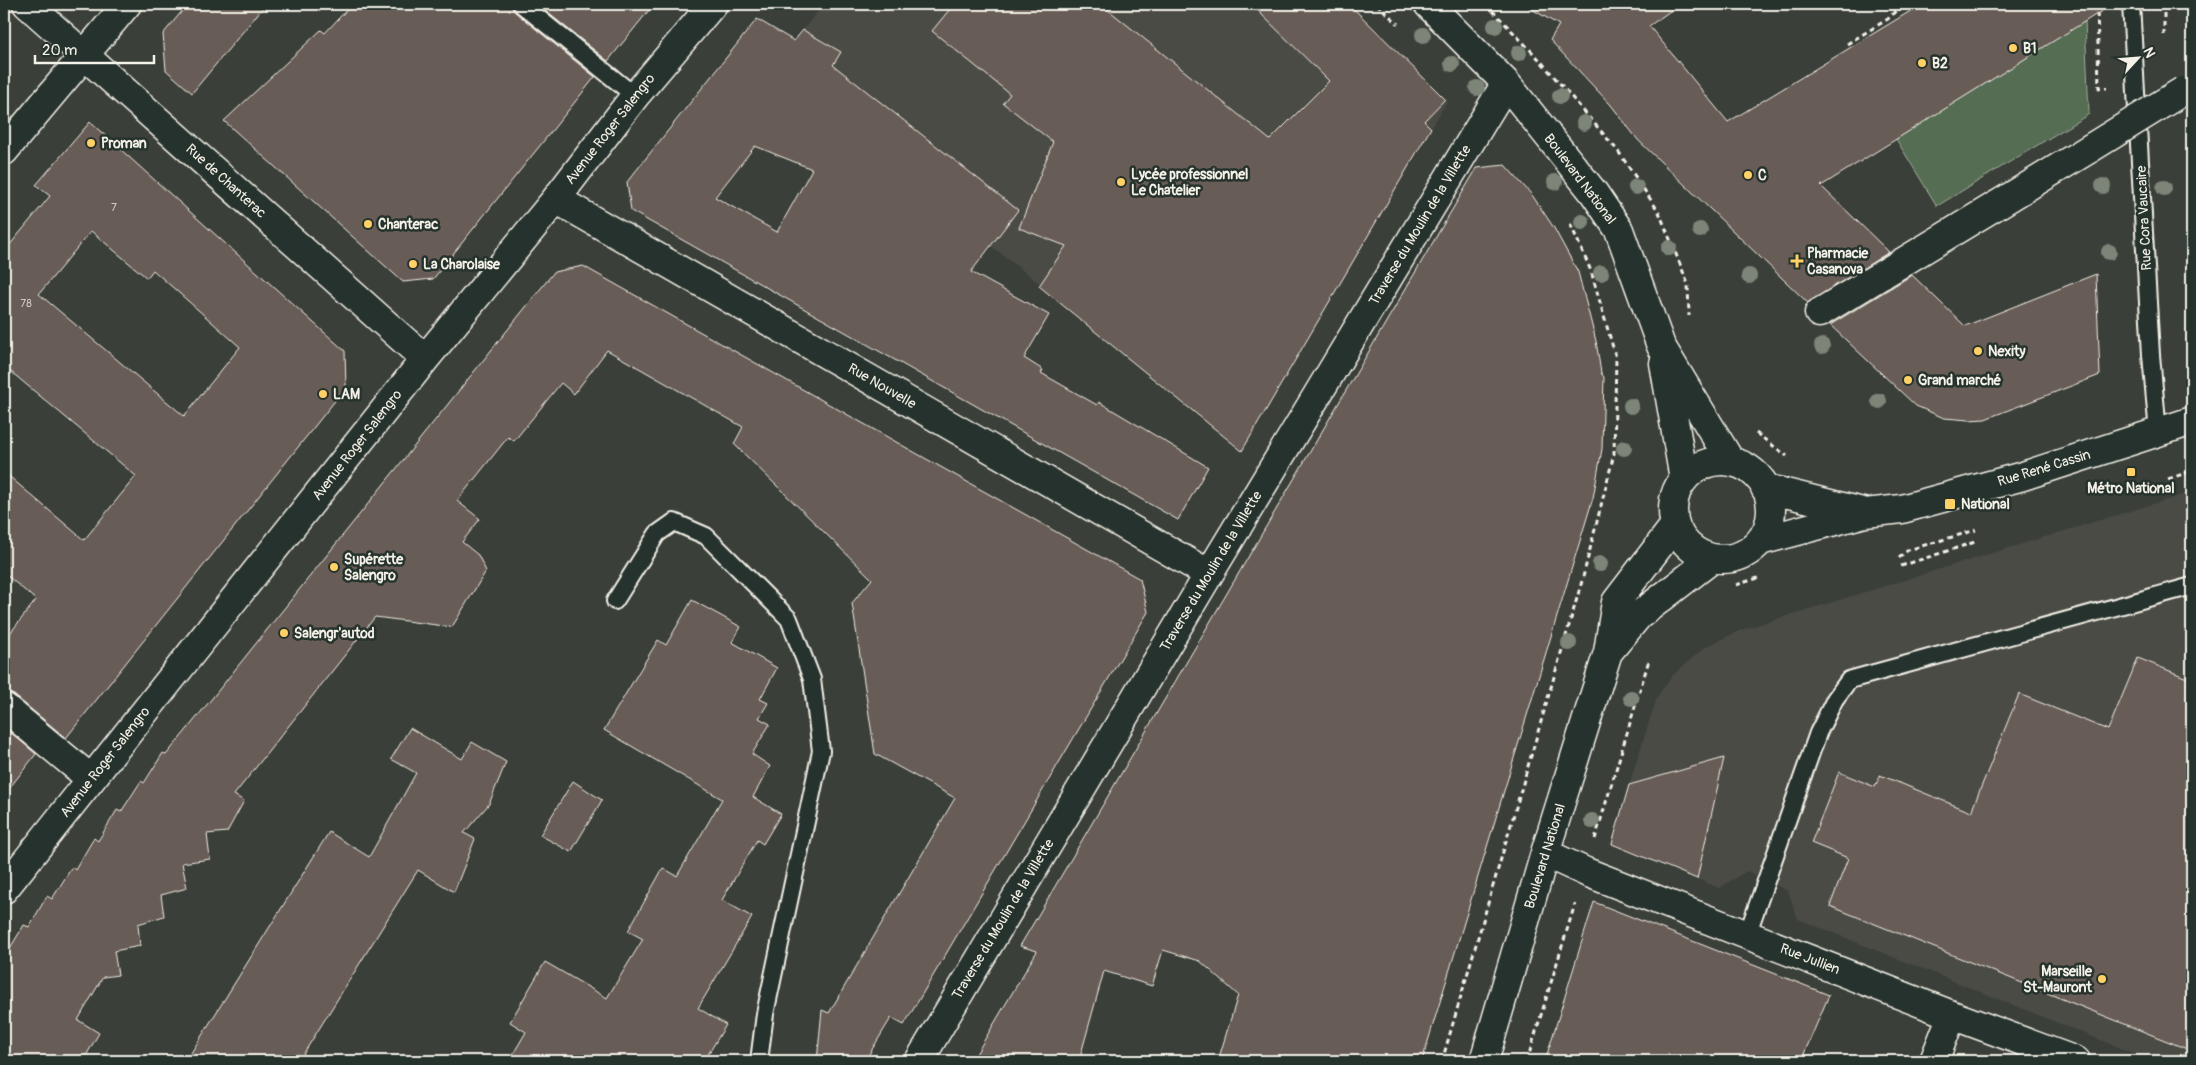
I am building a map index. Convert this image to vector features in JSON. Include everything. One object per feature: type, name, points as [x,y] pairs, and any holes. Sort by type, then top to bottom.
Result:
[{"type":"street","name":"Rue de Chanterac","points":[[27,4],[425,359]]},
{"type":"street","points":[[4,151],[127,4]]},
{"type":"street","name":"Avenue Roger Salengro","points":[[4,889],[425,359],[556,199],[636,96],[713,4]]},
{"type":"street","name":"Boulevard National","points":[[1428,4],[1506,83],[1594,193],[1619,230],[1661,346],[1731,462]]},
{"type":"street","name":"Traverse du Moulin de la Villette","points":[[919,1061],[1209,574],[1506,83]]},
{"type":"street","points":[[1819,313],[2183,91]]},
{"type":"street","name":"Rue Nouvelle","points":[[556,199],[1209,574]]},
{"type":"street","points":[[1661,346],[1684,479]]},
{"type":"street","name":"Rue René Cassin","points":[[1760,541],[1865,513],[1902,509],[2023,476],[2192,421]]},
{"type":"street","points":[[1713,462],[1731,462],[1745,467],[1757,476],[1765,488],[1770,506],[1769,524],[1760,541],[1747,553],[1730,559],[1712,559],[1696,552],[1683,540],[1675,525],[1673,509],[1675,493],[1684,479],[1697,468],[1713,462]]},
{"type":"street","name":"Rue René Cassin","points":[[1765,488],[1865,513]]},
{"type":"street","name":"Boulevard National","points":[[1484,1061],[1545,853],[1608,652],[1616,602],[1675,525]]},
{"type":"street","name":"Boulevard National","points":[[1608,652],[1638,616],[1712,559]]},
{"type":"street","points":[[4,707],[91,779]]},
{"type":"street","name":"Rue Jullien","points":[[1545,853],[1586,872],[1952,1015],[2076,1061]]},
{"type":"street","points":[[1934,1061],[1952,1015]]},
{"type":"lane","points":[[521,4],[636,96]]},
{"type":"lane","name":"Rue Cora Vaucaire","points":[[2132,4],[2151,355],[2158,433]]},
{"type":"lane","points":[[615,601],[657,534],[674,522],[706,536],[789,618],[812,679],[820,751],[767,1004],[759,1061]]},
{"type":"lane","points":[[1747,934],[1818,733],[1835,699],[1849,680],[2192,586]]},
{"type":"path","points":[[1377,4],[1404,31]]},
{"type":"path","points":[[1847,44],[1888,18],[1902,4]]},
{"type":"path","points":[[1442,1061],[1582,581],[1614,454],[1616,358],[1591,271],[1568,219]]},
{"type":"path","points":[[2168,479],[2192,471]]},
{"type":"path","points":[[1899,558],[1908,550],[1976,530]]},
{"type":"path","points":[[1901,566],[1978,541]]},
{"type":"path","points":[[1727,586],[1762,577],[1770,573]]},
{"type":"path","points":[[1526,1061],[1586,872],[1650,656]]},
{"type":"shaded area","name":"Lycée professionnel Le Chatelier","points":[[824,4],[1349,4],[1447,101],[1345,276],[1293,245],[1039,286],[1040,284],[981,238],[750,144],[694,98],[757,19],[794,41]]},
{"type":"shaded area","points":[[2192,492],[2192,1061],[2153,1061],[1798,919],[1788,891],[1747,871],[1719,888],[1697,879],[1724,758],[1629,785],[1657,697],[1673,675],[1704,648],[1741,630]]},
{"type":"green space","points":[[2085,21],[2089,114],[1937,206],[1896,139]]},
{"type":"building","points":[[188,4],[266,4],[192,93],[166,70],[163,34]]},
{"type":"building","points":[[352,4],[511,4],[515,12],[595,77],[433,279],[403,282],[224,121],[321,30],[325,33]]},
{"type":"building","points":[[537,4],[654,4],[608,61]]},
{"type":"building","points":[[954,4],[1101,4],[1270,140],[1329,81],[1251,4],[1349,4],[1445,99],[1424,121],[1431,128],[1242,451],[1039,286],[1066,246],[1019,228],[1053,142],[1003,103],[1010,94],[932,31]]},
{"type":"building","points":[[1523,4],[1680,4],[1649,26],[1728,122],[1922,4],[2113,4],[1821,186],[1889,252],[1808,303],[1638,140],[1611,105],[1550,40],[1559,25]]},
{"type":"building","points":[[757,19],[794,41],[803,30],[841,52],[833,65],[1018,210],[971,272],[1049,315],[1024,358],[1043,370],[1041,373],[1097,405],[1099,402],[1208,467],[1178,520],[631,211],[627,182]],"holes":[[[755,146],[812,169],[777,232],[715,197]]]},
{"type":"building","points":[[90,122],[345,351],[346,387],[66,738],[14,695],[4,692],[4,641],[36,600],[4,573],[4,472],[84,540],[136,476],[4,366],[4,252],[50,196],[36,185]],"holes":[[[91,231],[147,278],[153,270],[240,347],[184,416],[39,294]]]},
{"type":"building","points":[[1505,165],[1532,195],[1554,228],[1578,272],[1596,341],[1601,373],[1604,377],[1602,449],[1593,498],[1422,1061],[1218,1061],[1238,995],[1200,961],[1163,950],[1152,986],[1104,971],[1079,1061],[972,1061],[1037,951],[1020,946],[1446,220],[1477,168]]},
{"type":"building","points":[[583,266],[1140,579],[1148,612],[904,1025],[891,1018],[865,1061],[817,1061],[822,1010],[829,1013],[955,798],[875,754],[852,603],[872,579],[734,444],[743,427],[607,350],[574,394],[561,383],[514,441],[508,437],[457,501],[480,519],[462,542],[478,555],[486,571],[452,627],[375,617],[234,795],[244,801],[227,832],[207,834],[210,859],[182,863],[187,888],[161,895],[164,916],[138,924],[140,946],[114,951],[118,975],[103,977],[78,1020],[99,1033],[83,1061],[4,1061],[4,958],[24,925],[29,927],[47,896],[52,899],[72,867],[75,870],[94,838],[98,841],[117,810],[121,812],[141,781],[144,783],[163,753],[166,755],[185,732],[554,272]]},
{"type":"building","name":"Nexity","points":[[2096,274],[2100,375],[1985,419],[1944,418],[1916,406],[1830,325],[1912,275],[1965,326]]},
{"type":"building","points":[[692,600],[741,627],[732,642],[777,668],[760,699],[768,703],[759,718],[770,724],[752,754],[770,766],[753,797],[781,814],[763,844],[757,840],[722,900],[752,917],[698,1008],[726,1025],[704,1061],[509,1061],[526,1032],[510,1022],[545,962],[607,998],[643,939],[628,931],[663,868],[677,876],[722,799],[604,730],[658,640],[666,645]]},
{"type":"building","points":[[2138,658],[2192,680],[2192,1051],[1830,906],[1848,858],[1811,843],[1839,772],[1875,787],[1880,775],[1971,812],[2019,694],[2108,730]]},
{"type":"building","points":[[4,727],[36,754],[4,795]]},
{"type":"building","points":[[410,728],[462,759],[472,742],[506,762],[489,804],[464,833],[475,839],[454,892],[418,870],[299,1061],[186,1061],[329,832],[369,857],[416,773],[391,759]]},
{"type":"building","points":[[1724,758],[1697,879],[1612,844],[1629,785]]},
{"type":"building","points":[[573,781],[602,800],[571,852],[540,835]]},
{"type":"building","points":[[1594,902],[1829,995],[1801,1061],[1545,1061]]},
{"type":"place","name":"B1","points":[[2013,48]]},
{"type":"place","name":"B2","points":[[1922,63]]},
{"type":"place","name":"Proman","points":[[91,143]]},
{"type":"place","name":"C","points":[[1748,175]]},
{"type":"place","name":"Lycée professionnel Le Chatelier","points":[[1121,182]]},
{"type":"place","name":"Chanterac","points":[[368,224]]},
{"type":"place","name":"Pharmacie Casanova","points":[[1797,261]]},
{"type":"place","name":"La Charolaise","points":[[413,264]]},
{"type":"place","name":"Nexity","points":[[1978,351]]},
{"type":"place","name":"Grand marché","points":[[1908,380]]},
{"type":"place","name":"LAM","points":[[323,394]]},
{"type":"place","name":"Métro National","points":[[2131,472]]},
{"type":"place","name":"National","points":[[1950,504]]},
{"type":"place","name":"Supérette Salengro","points":[[334,567]]},
{"type":"place","name":"Salengr'autod","points":[[284,633]]},
{"type":"place","name":"Marseille St-Mauront","points":[[2102,979]]}]
